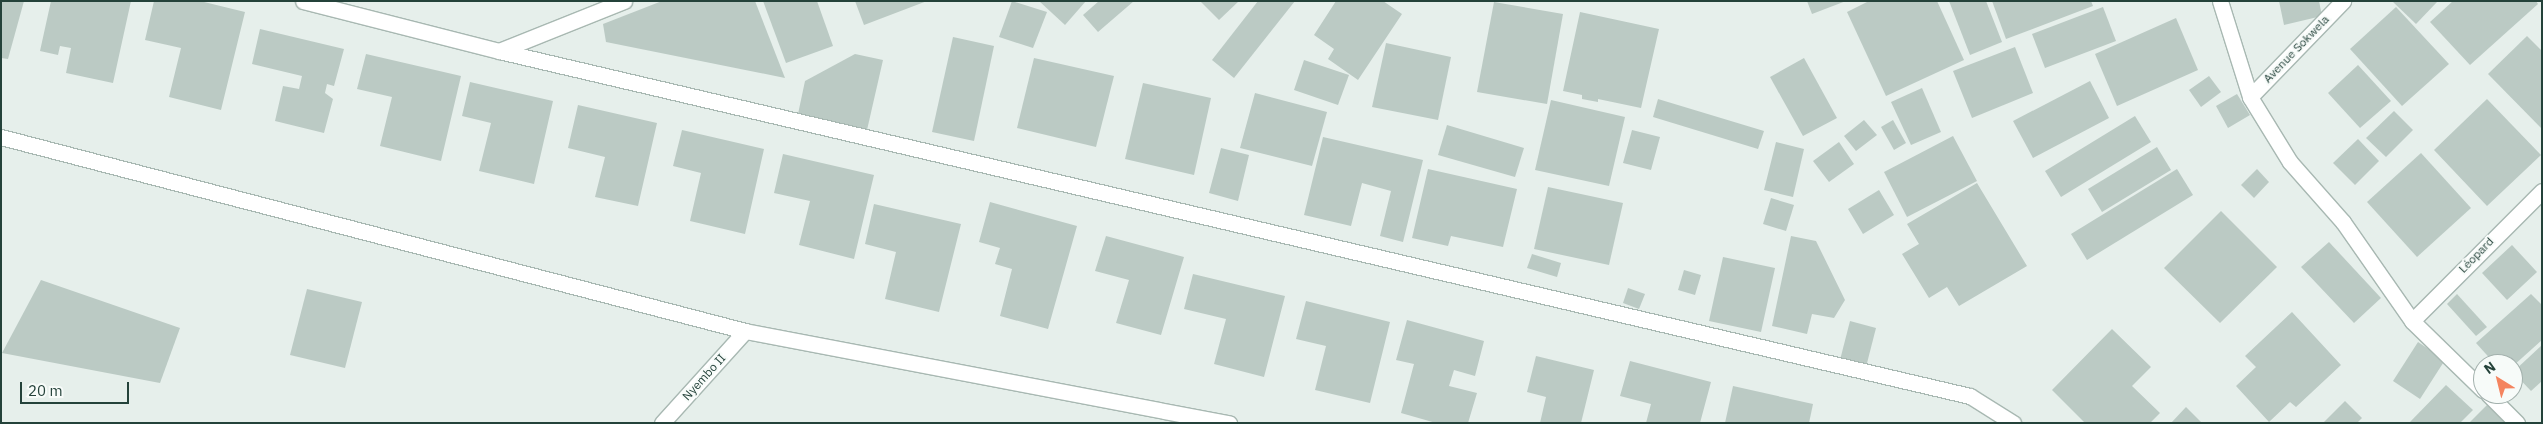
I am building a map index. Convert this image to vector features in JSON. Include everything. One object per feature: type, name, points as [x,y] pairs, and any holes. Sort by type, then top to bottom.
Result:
[{"type":"street","points":[[303,1],[499,51],[1932,386],[1970,396],[2013,423]]},
{"type":"street","points":[[499,51],[624,1]]},
{"type":"street","points":[[2220,1],[2250,97],[2290,162],[2342,222],[2412,321],[2473,380]]},
{"type":"street","name":"Avenue Sokwela","points":[[2250,97],[2343,1]]},
{"type":"street","points":[[1,137],[745,331],[1228,423]]},
{"type":"street","name":"Léopard","points":[[2412,321],[2542,191]]},
{"type":"street","name":"Nyembo II","points":[[662,423],[745,331]]},
{"type":"street","points":[[2498,404],[2517,423]]},
{"type":"building","points":[[1,1],[24,1],[8,59],[1,58]]},
{"type":"building","points":[[51,1],[131,1],[113,83],[66,73],[71,48],[60,46],[58,55],[40,51]]},
{"type":"building","points":[[154,1],[200,1],[245,12],[221,110],[169,97],[181,48],[145,40]]},
{"type":"building","points":[[662,1],[755,1],[785,78],[606,42],[603,24]]},
{"type":"building","points":[[763,1],[817,1],[833,46],[786,63]]},
{"type":"building","points":[[855,1],[927,1],[864,25]]},
{"type":"building","points":[[1012,1],[1047,12],[1033,48],[999,37]]},
{"type":"building","points":[[1039,1],[1086,1],[1065,25]]},
{"type":"building","points":[[1099,1],[1134,1],[1098,32],[1083,15]]},
{"type":"building","points":[[1200,1],[1239,1],[1219,20]]},
{"type":"building","points":[[1258,1],[1295,1],[1234,78],[1212,60]]},
{"type":"building","points":[[1336,1],[1383,1],[1402,14],[1358,80],[1328,59],[1334,49],[1314,35]]},
{"type":"building","points":[[1807,1],[1846,1],[1812,14]]},
{"type":"building","points":[[1869,1],[1937,1],[1964,60],[1886,96],[1847,12]]},
{"type":"building","points":[[1949,1],[1986,1],[2002,42],[1970,55]]},
{"type":"building","points":[[1992,1],[2091,1],[2093,6],[2006,39]]},
{"type":"building","points":[[2279,1],[2319,1],[2322,16],[2284,25]]},
{"type":"building","points":[[2392,1],[2438,1],[2416,24]]},
{"type":"building","points":[[2453,1],[2536,1],[2538,4],[2470,65],[2430,22]]},
{"type":"building","points":[[1494,2],[1563,14],[1547,104],[1477,92]]},
{"type":"building","points":[[2103,7],[2116,41],[2045,68],[2032,34]]},
{"type":"building","points":[[2396,7],[2449,64],[2402,106],[2350,49]]},
{"type":"building","points":[[1580,12],[1659,29],[1641,108],[1598,99],[1598,102],[1582,99],[1582,95],[1563,91]]},
{"type":"building","points":[[2176,18],[2198,70],[2117,106],[2095,54]]},
{"type":"building","points":[[260,29],[344,49],[334,86],[327,84],[325,93],[333,99],[324,133],[275,121],[283,86],[299,89],[302,76],[252,64]]},
{"type":"building","points":[[2527,36],[2542,51],[2542,129],[2488,74]]},
{"type":"building","points":[[953,37],[994,46],[974,141],[932,132]]},
{"type":"building","points":[[1386,43],[1451,57],[1438,120],[1372,107]]},
{"type":"building","points":[[2015,47],[2033,93],[1972,118],[1953,71]]},
{"type":"building","points":[[366,54],[461,76],[441,161],[380,146],[392,97],[357,89]]},
{"type":"building","points":[[855,54],[883,60],[867,130],[798,114],[805,81]]},
{"type":"building","points":[[1034,58],[1114,76],[1096,147],[1017,128]]},
{"type":"building","points":[[1804,58],[1837,118],[1803,136],[1770,77]]},
{"type":"building","points":[[1304,60],[1349,75],[1338,105],[1294,90]]},
{"type":"building","points":[[2358,65],[2391,101],[2360,128],[2328,93]]},
{"type":"building","points":[[2209,76],[2221,92],[2201,107],[2189,90]]},
{"type":"building","points":[[2090,81],[2109,118],[2033,158],[2013,121]]},
{"type":"building","points":[[470,82],[553,101],[534,184],[479,171],[491,123],[462,116]]},
{"type":"building","points":[[1143,83],[1211,98],[1194,175],[1125,159]]},
{"type":"building","points":[[1922,88],[1941,132],[1911,145],[1891,102]]},
{"type":"building","points":[[1255,93],[1327,112],[1312,166],[1240,148]]},
{"type":"building","points":[[2237,94],[2250,115],[2228,128],[2216,106]]},
{"type":"building","points":[[1658,99],[1764,131],[1758,149],[1653,117]]},
{"type":"building","points":[[2487,99],[2541,155],[2487,206],[2434,150]]},
{"type":"building","points":[[1551,100],[1625,117],[1609,186],[1535,170]]},
{"type":"building","points":[[578,105],[657,123],[638,206],[595,197],[605,157],[568,148]]},
{"type":"building","points":[[2394,111],[2413,130],[2386,157],[2366,138]]},
{"type":"building","points":[[2135,116],[2151,142],[2061,197],[2045,171]]},
{"type":"building","points":[[1864,120],[1877,135],[1856,151],[1844,136]]},
{"type":"building","points":[[1893,120],[1906,143],[1894,150],[1881,127]]},
{"type":"building","points":[[1447,125],[1524,148],[1515,177],[1438,155]]},
{"type":"building","points":[[682,130],[764,149],[745,234],[690,221],[701,173],[673,166]]},
{"type":"building","points":[[1632,130],[1660,137],[1651,170],[1623,163]]},
{"type":"building","points":[[1953,136],[1977,181],[1907,217],[1884,172]]},
{"type":"building","points":[[1323,137],[1423,160],[1403,242],[1380,236],[1391,191],[1362,183],[1351,226],[1304,215]]},
{"type":"building","points":[[2358,139],[2379,161],[2355,185],[2333,163]]},
{"type":"building","points":[[1776,142],[1804,149],[1793,197],[1764,190]]},
{"type":"building","points":[[1839,142],[1854,164],[1829,182],[1813,161]]},
{"type":"building","points":[[2157,147],[2171,170],[2102,212],[2088,189]]},
{"type":"building","points":[[1221,148],[1249,155],[1238,201],[1209,193]]},
{"type":"building","points":[[2421,153],[2471,208],[2417,257],[2367,202]]},
{"type":"building","points":[[783,154],[874,175],[854,259],[799,245],[810,201],[774,193]]},
{"type":"building","points":[[1428,169],[1517,189],[1503,247],[1451,236],[1448,246],[1412,238]]},
{"type":"building","points":[[2177,169],[2193,195],[2087,260],[2071,234]]},
{"type":"building","points":[[2257,169],[2269,182],[2254,198],[2241,185]]},
{"type":"building","points":[[1977,183],[2027,266],[1959,306],[1947,287],[1929,298],[1902,254],[1919,244],[1907,224]]},
{"type":"building","points":[[1548,187],[1623,203],[1609,265],[1534,249]]},
{"type":"building","points":[[1879,190],[1894,215],[1863,234],[1848,209]]},
{"type":"building","points":[[1771,198],[1794,205],[1786,231],[1763,224]]},
{"type":"building","points":[[990,202],[1077,226],[1048,329],[1000,316],[1012,269],[995,264],[1000,248],[979,242]]},
{"type":"building","points":[[874,204],[961,224],[939,312],[885,299],[896,252],[865,244]]},
{"type":"building","points":[[2221,211],[2277,267],[2220,323],[2164,268]]},
{"type":"building","points":[[1106,236],[1184,257],[1161,335],[1116,323],[1129,280],[1095,271]]},
{"type":"building","points":[[1791,236],[1816,241],[1845,300],[1834,318],[1812,314],[1807,334],[1772,326]]},
{"type":"building","points":[[2329,242],[2381,298],[2354,323],[2301,267]]},
{"type":"building","points":[[2512,245],[2537,272],[2507,300],[2482,273]]},
{"type":"building","points":[[1532,254],[1561,263],[1557,277],[1527,268]]},
{"type":"building","points":[[1723,257],[1775,268],[1761,332],[1709,321]]},
{"type":"building","points":[[1684,270],[1701,275],[1695,295],[1678,290]]},
{"type":"building","points":[[1193,274],[1285,296],[1264,377],[1214,364],[1226,319],[1184,309]]},
{"type":"building","points":[[41,280],[180,328],[160,383],[2,353]]},
{"type":"building","points":[[1628,288],[1645,294],[1639,309],[1623,303]]},
{"type":"building","points":[[307,289],[362,302],[345,368],[290,355]]},
{"type":"building","points":[[2457,294],[2487,327],[2476,336],[2447,304]]},
{"type":"building","points":[[2531,294],[2542,305],[2542,340],[2523,357],[2523,354],[2486,354],[2476,343]]},
{"type":"building","points":[[1306,301],[1390,322],[1370,403],[1315,390],[1326,346],[1296,339]]},
{"type":"building","points":[[2292,312],[2341,365],[2296,407],[2290,402],[2269,422],[2236,386],[2256,367],[2245,356]]},
{"type":"building","points":[[1407,320],[1484,341],[1475,376],[1454,370],[1449,386],[1477,393],[1468,423],[1436,423],[1401,413],[1414,364],[1396,360]]},
{"type":"building","points":[[1850,321],[1876,328],[1866,367],[1840,360]]},
{"type":"building","points":[[2112,329],[2151,367],[2132,386],[2160,413],[2150,423],[2085,423],[2052,390]]},
{"type":"building","points":[[2418,342],[2445,360],[2420,399],[2393,381]]},
{"type":"building","points":[[2542,345],[2542,381],[2531,391],[2523,383],[2523,363]]},
{"type":"building","points":[[1536,356],[1594,370],[1581,423],[1540,423],[1546,397],[1527,392]]},
{"type":"building","points":[[1630,361],[1711,382],[1700,423],[1646,423],[1651,404],[1620,396]]},
{"type":"building","points":[[2446,385],[2473,410],[2460,423],[2409,423]]},
{"type":"building","points":[[1733,386],[1813,404],[1809,423],[1725,423]]},
{"type":"building","points":[[2345,401],[2362,418],[2357,423],[2323,423]]},
{"type":"building","points":[[2487,405],[2505,423],[2469,423]]},
{"type":"building","points":[[2186,407],[2202,423],[2171,423]]}]
